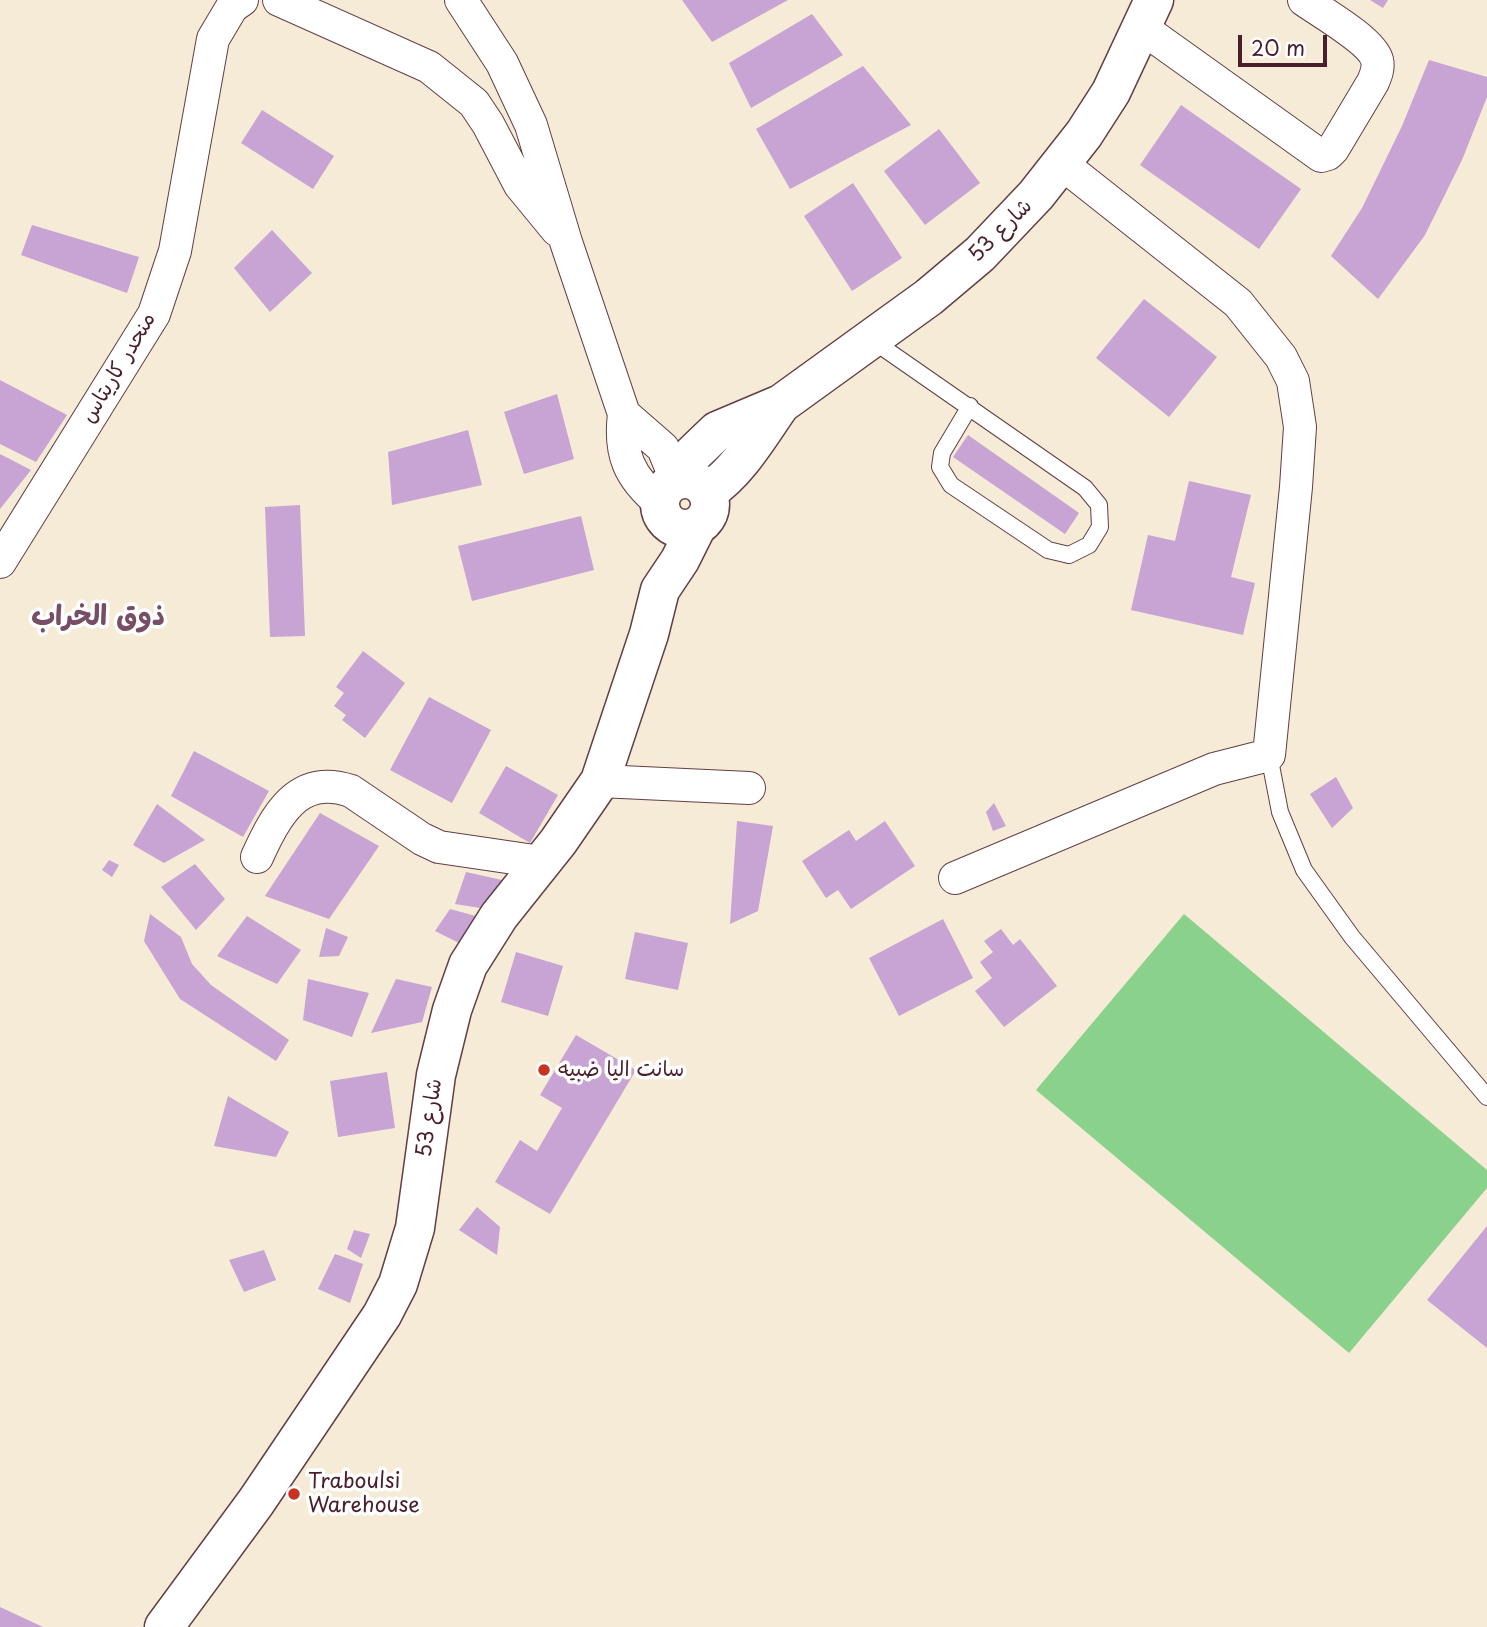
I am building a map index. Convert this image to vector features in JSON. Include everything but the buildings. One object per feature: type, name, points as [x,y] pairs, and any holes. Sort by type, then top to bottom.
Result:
[{"type":"street","name":"منحدر كاريتاس","points":[[0,562],[154,314],[175,251],[214,39],[232,7],[242,0]]},
{"type":"street","points":[[279,0],[429,67],[448,80],[474,103],[520,185],[566,242]]},
{"type":"street","points":[[461,0],[502,63],[531,125],[566,242],[625,414],[675,486]]},
{"type":"street","points":[[1148,14],[1321,156],[1333,149],[1373,82],[1377,59],[1365,44],[1304,0]]},
{"type":"street","name":"شارع 53","points":[[660,590],[653,551],[655,531],[693,454],[717,431],[781,404],[929,297],[980,254],[1036,195],[1084,134],[1111,92],[1148,14]]},
{"type":"street","points":[[956,878],[1214,769],[1269,755],[1300,427],[1293,381],[1281,357],[1238,303],[1062,163]]},
{"type":"street","name":"شارع 53","points":[[675,486],[726,480],[781,404]]},
{"type":"street","points":[[625,414],[622,434],[624,455],[638,482],[675,486]]},
{"type":"street","name":"شارع 53","points":[[164,1627],[264,1491],[382,1315],[398,1284],[415,1228],[436,1075],[452,1010],[468,965],[499,916],[600,781],[649,634],[660,590],[680,560],[696,528],[679,529],[672,526],[675,486]]},
{"type":"street","points":[[600,781],[749,788]]},
{"type":"street","points":[[257,857],[272,825],[290,803],[306,790],[339,787],[351,791],[422,839],[439,847],[541,862]]},
{"type":"lane","points":[[870,338],[970,406],[1085,488],[1099,505],[1100,527],[1089,545],[1069,555],[1048,550],[951,485],[940,467],[942,453],[970,406]]},
{"type":"lane","points":[[1269,755],[1279,812],[1304,870],[1352,936],[1487,1097]]},
{"type":"green space","points":[[1184,914],[1487,1170],[1487,1188],[1349,1353],[1036,1090]]},
{"type":"place","name":"سانت اليا ضبيه","points":[[544,1070]]},
{"type":"place","name":"Traboulsi Warehouse","points":[[294,1494]]},
{"type":"district","name":"ذوق الخراب","points":[[98,617]]}]
